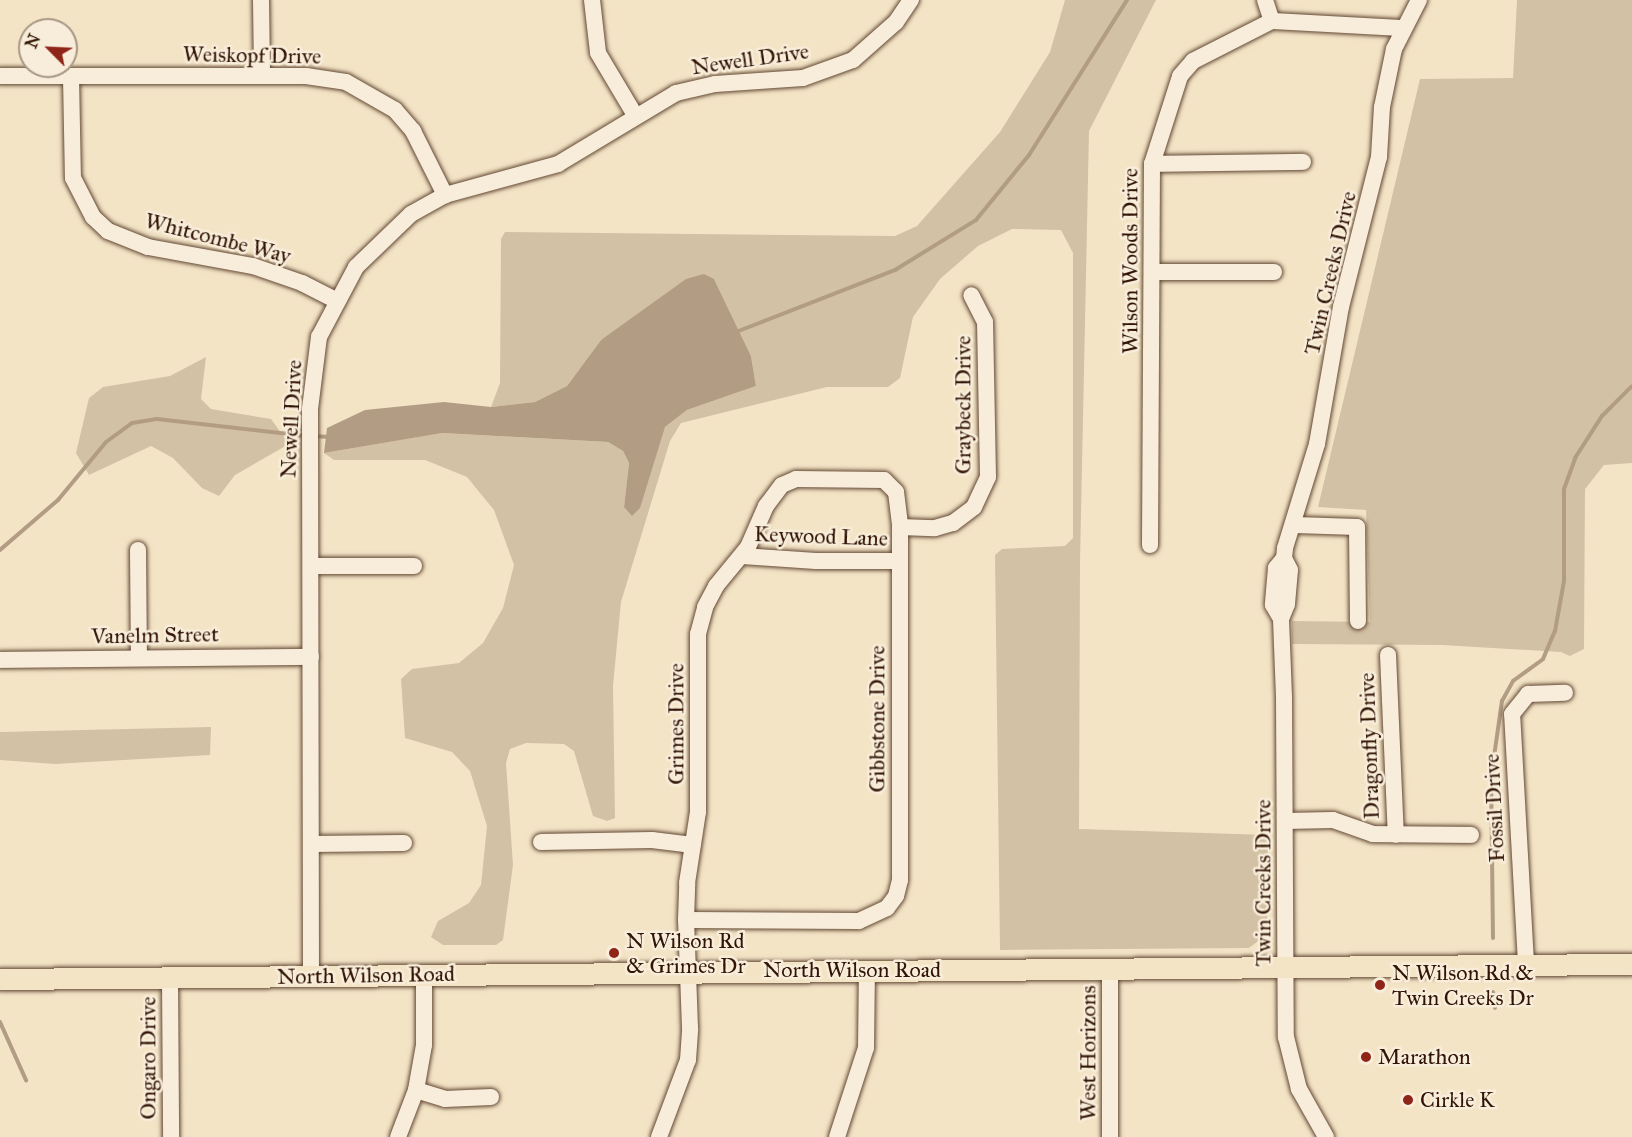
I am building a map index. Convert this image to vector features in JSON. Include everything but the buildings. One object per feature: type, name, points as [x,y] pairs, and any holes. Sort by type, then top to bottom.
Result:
[{"type":"main road","name":"North Wilson Road","points":[[0,979],[1632,963]]},
{"type":"street","points":[[261,0],[262,76]]},
{"type":"street","points":[[592,0],[598,53],[635,114]]},
{"type":"street","name":"Newell Drive","points":[[311,976],[309,424],[319,337],[336,300],[356,267],[382,239],[411,214],[445,195],[558,164],[635,114],[686,90],[715,84],[803,78],[832,69],[873,45],[896,22],[911,0]]},
{"type":"street","points":[[1265,0],[1272,21]]},
{"type":"street","name":"Twin Creeks Drive","points":[[1326,1137],[1310,1113],[1291,1065],[1286,1037],[1281,619],[1287,604],[1290,570],[1284,558],[1317,444],[1341,307],[1370,203],[1381,145],[1382,107],[1402,28],[1419,0]]},
{"type":"street","name":"Wilson Woods Drive","points":[[1150,544],[1152,164],[1170,101],[1180,76],[1193,61],[1272,21],[1402,28]]},
{"type":"street","name":"Weiskopf Drive","points":[[0,76],[18,76]]},
{"type":"street","name":"Weiskopf Drive","points":[[78,77],[324,77],[346,82],[377,96],[412,131],[445,195]]},
{"type":"street","name":"Whitcombe Way","points":[[71,78],[73,178],[93,217],[108,231],[148,248],[253,266],[302,283],[336,300]]},
{"type":"street","points":[[1152,164],[1303,162]]},
{"type":"street","points":[[1152,272],[1274,272]]},
{"type":"street","name":"Graybeck Drive","points":[[900,527],[935,528],[953,523],[974,507],[988,477],[985,322],[971,295]]},
{"type":"street","name":"Grimes Drive","points":[[659,1137],[688,1060],[689,971],[686,920],[687,883],[698,812],[698,634],[716,586],[742,556],[773,494],[796,479],[884,480],[896,492],[900,527]]},
{"type":"street","points":[[1295,525],[1357,527],[1358,621]]},
{"type":"street","name":"Gibbstone Drive","points":[[686,920],[859,921],[887,908],[900,880],[900,527]]},
{"type":"street","points":[[138,550],[140,658]]},
{"type":"street","name":"Keywood Lane","points":[[742,556],[816,561],[899,561]]},
{"type":"street","points":[[311,566],[414,566]]},
{"type":"street","name":"Dragonfly Drive","points":[[1388,655],[1396,835]]},
{"type":"street","name":"Vanelm Street","points":[[0,660],[310,657]]},
{"type":"street","name":"Fossil Drive","points":[[1526,963],[1512,714],[1528,694],[1565,693]]},
{"type":"street","points":[[1285,821],[1333,820],[1373,834],[1471,835]]},
{"type":"street","points":[[541,842],[652,840],[693,845]]},
{"type":"street","points":[[311,844],[404,843]]},
{"type":"street","name":"West Horizons","points":[[1110,968],[1110,1137]]},
{"type":"street","points":[[837,1137],[866,1048],[867,970]]},
{"type":"street","points":[[398,1137],[416,1090],[424,1046],[424,975]]},
{"type":"street","name":"Ongaro Drive","points":[[170,978],[171,1137]]},
{"type":"street","points":[[416,1090],[446,1099],[491,1097]]},
{"type":"shaded area","points":[[1065,0],[1156,0],[1089,131],[1080,562],[1079,829],[1268,835],[1267,927],[1262,938],[1249,948],[1000,950],[995,555],[1002,549],[1065,546],[1073,538],[1073,253],[1061,230],[1012,229],[978,246],[940,279],[913,317],[900,378],[888,387],[827,387],[681,423],[670,441],[621,602],[613,686],[615,818],[607,821],[593,816],[574,751],[564,744],[526,743],[510,749],[506,763],[513,865],[503,940],[496,945],[443,945],[431,937],[438,921],[469,903],[481,885],[487,826],[470,771],[452,752],[405,738],[401,679],[412,669],[459,663],[483,643],[503,608],[514,565],[494,510],[467,477],[425,460],[334,460],[324,453],[441,433],[608,442],[623,451],[629,463],[624,507],[665,427],[687,410],[756,386],[751,356],[714,279],[601,340],[567,386],[535,402],[491,407],[500,383],[501,239],[505,232],[895,236],[917,226],[1000,132],[1050,52]]},
{"type":"shaded area","points":[[1517,0],[1632,0],[1632,463],[1604,465],[1585,489],[1584,649],[1570,656],[1561,652],[1442,645],[1292,644],[1292,621],[1370,622],[1366,510],[1318,507],[1420,79],[1513,78]]},
{"type":"shaded area","points":[[704,274],[714,279],[751,356],[756,386],[687,410],[665,427],[640,508],[632,516],[624,507],[629,463],[623,451],[608,442],[442,433],[324,453],[327,428],[365,410],[444,402],[491,407],[535,402],[567,386],[601,340],[686,279]]},
{"type":"shaded area","points":[[206,357],[201,399],[211,409],[271,419],[289,444],[235,475],[219,496],[202,488],[173,458],[151,446],[89,475],[76,453],[89,398],[103,387],[170,376]]},
{"type":"shaded area","points":[[211,727],[210,755],[55,764],[0,760],[0,732]]},
{"type":"waterway","points":[[736,332],[895,270],[976,220],[1029,155],[1127,0]]},
{"type":"waterway","points":[[1493,938],[1491,778],[1502,701],[1513,681],[1543,659],[1555,631],[1564,581],[1564,489],[1575,458],[1602,416],[1632,386]]},
{"type":"waterway","points":[[0,550],[58,500],[106,442],[132,423],[157,419],[306,436]]},
{"type":"waterway","points":[[313,436],[330,437]]},
{"type":"waterway","points":[[1493,992],[1495,1008]]},
{"type":"waterway","points":[[0,1022],[26,1080]]},
{"type":"place","name":"N Wilson Rd & Grimes Dr","points":[[614,953]]},
{"type":"place","name":"N Wilson Rd & Twin Creeks Dr","points":[[1380,985]]},
{"type":"place","name":"Marathon","points":[[1366,1057]]},
{"type":"place","name":"Cirkle K","points":[[1408,1100]]}]
